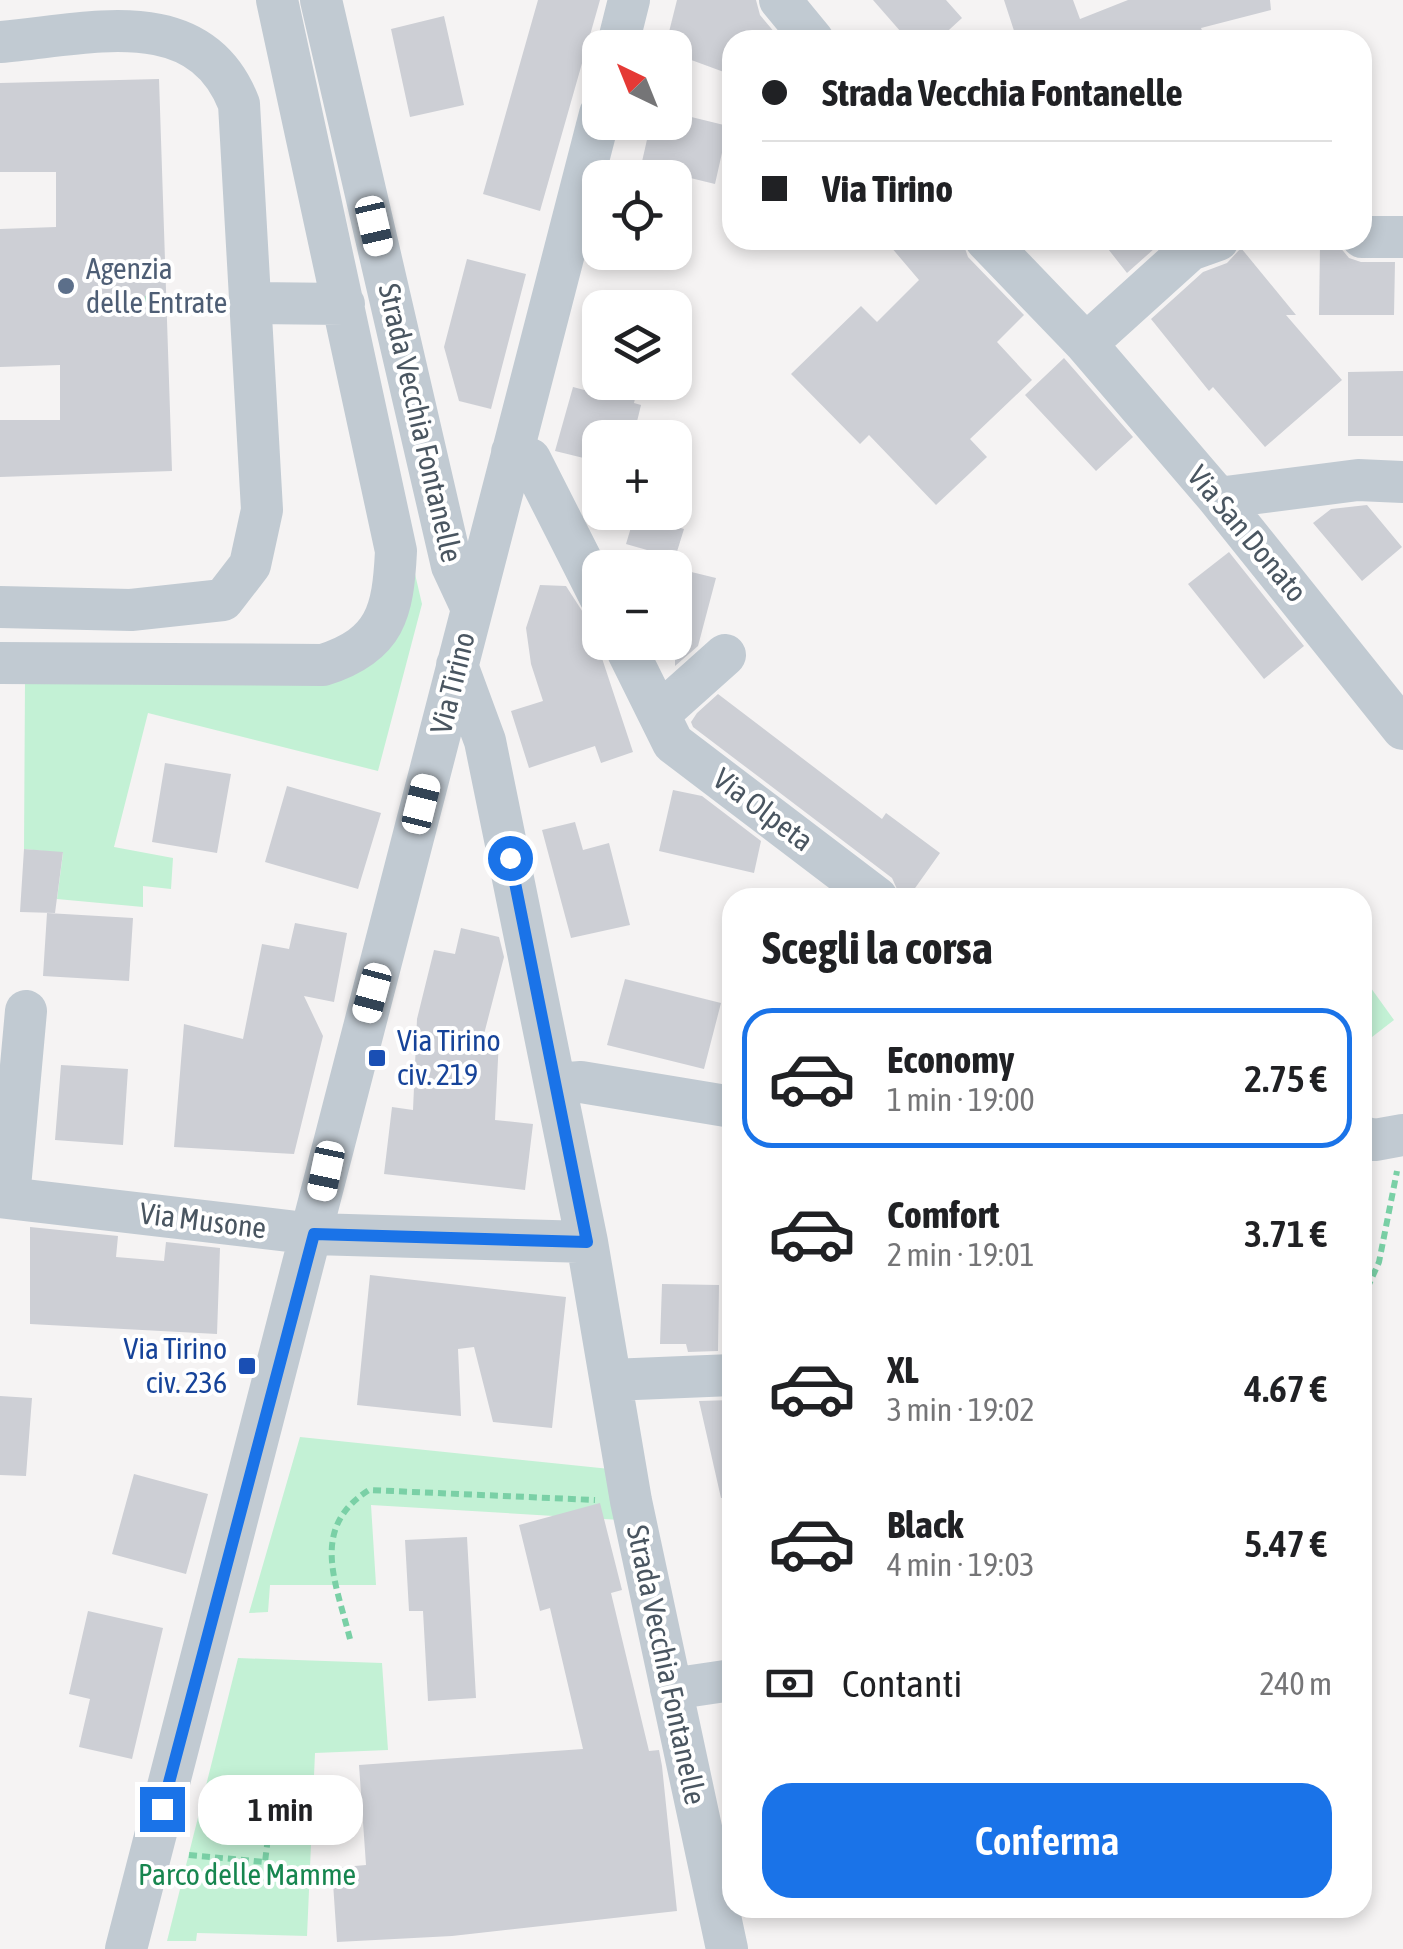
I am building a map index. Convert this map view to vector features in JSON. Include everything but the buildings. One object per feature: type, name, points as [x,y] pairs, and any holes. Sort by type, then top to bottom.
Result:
[{"type":"street","points":[[0,663],[323,664],[355,654],[377,633],[394,592],[396,551],[277,0]]},
{"type":"street","name":"Strada Vecchia Fontanelle","points":[[321,0],[452,566],[472,608]]},
{"type":"street","points":[[622,30],[630,0]]},
{"type":"street","points":[[780,0],[805,30]]},
{"type":"street","points":[[0,42],[150,30],[190,43],[214,62],[239,104],[262,510],[250,566],[223,600],[132,610],[0,606]]},
{"type":"street","name":"Via Tirino","points":[[126,1949],[314,1234],[593,140]]},
{"type":"street","points":[[1372,237],[1403,236]]},
{"type":"street","name":"Via San Donato","points":[[996,250],[1086,344],[1218,498],[1403,729]]},
{"type":"street","points":[[1086,344],[1190,250]]},
{"type":"street","points":[[250,304],[344,304]]},
{"type":"street","points":[[512,452],[530,458],[582,562]]},
{"type":"street","points":[[1218,498],[1358,480],[1403,482]]},
{"type":"street","points":[[659,714],[725,655]]},
{"type":"street","name":"Via Olpeta","points":[[632,660],[674,742],[864,888]]},
{"type":"street","name":"Strada Vecchia Fontanelle","points":[[457,665],[485,740],[587,1242],[631,1501],[671,1689],[714,1802],[722,1892]]},
{"type":"street","points":[[5,1197],[26,1011]]},
{"type":"street","points":[[556,1084],[581,1082],[722,1104]]},
{"type":"street","points":[[1372,1139],[1403,1135]]},
{"type":"street","name":"Via Musone","points":[[5,1197],[314,1234],[587,1242]]},
{"type":"street","points":[[611,1380],[722,1375]]},
{"type":"street","points":[[671,1689],[722,1681]]},
{"type":"street","name":"Strada Vecchia Fontanelle","points":[[724,1918],[727,1949]]},
{"type":"path","points":[[132,298],[250,304]]},
{"type":"path","points":[[1372,1278],[1379,1262],[1403,1135]]},
{"type":"path","points":[[350,1639],[330,1551],[335,1525],[350,1502],[369,1490],[631,1501]]},
{"type":"path","points":[[189,1855],[265,1862],[274,1790]]},
{"type":"green space","points":[[415,574],[422,604],[378,771],[148,713],[114,847],[173,858],[171,889],[143,886],[143,907],[57,899],[63,853],[24,849],[25,681],[331,665]]},
{"type":"green space","points":[[1372,989],[1394,1020],[1372,1036]]},
{"type":"green space","points":[[300,1437],[610,1469],[621,1520],[371,1505],[376,1585],[270,1585],[268,1612],[249,1613]]},
{"type":"green space","name":"Parco delle Mamme","points":[[238,1658],[382,1663],[388,1750],[315,1753],[307,1936],[197,1933],[196,1941],[167,1941]]},
{"type":"place","name":"Agenzia delle Entrate","points":[[66,286]]},
{"type":"place","name":"Via Tirino civ. 219","points":[[377,1058]]},
{"type":"place","name":"Via Tirino civ. 236","points":[[247,1366]]},
{"type":"route","points":[[162,1809],[314,1234],[587,1242],[510,858]]}]
